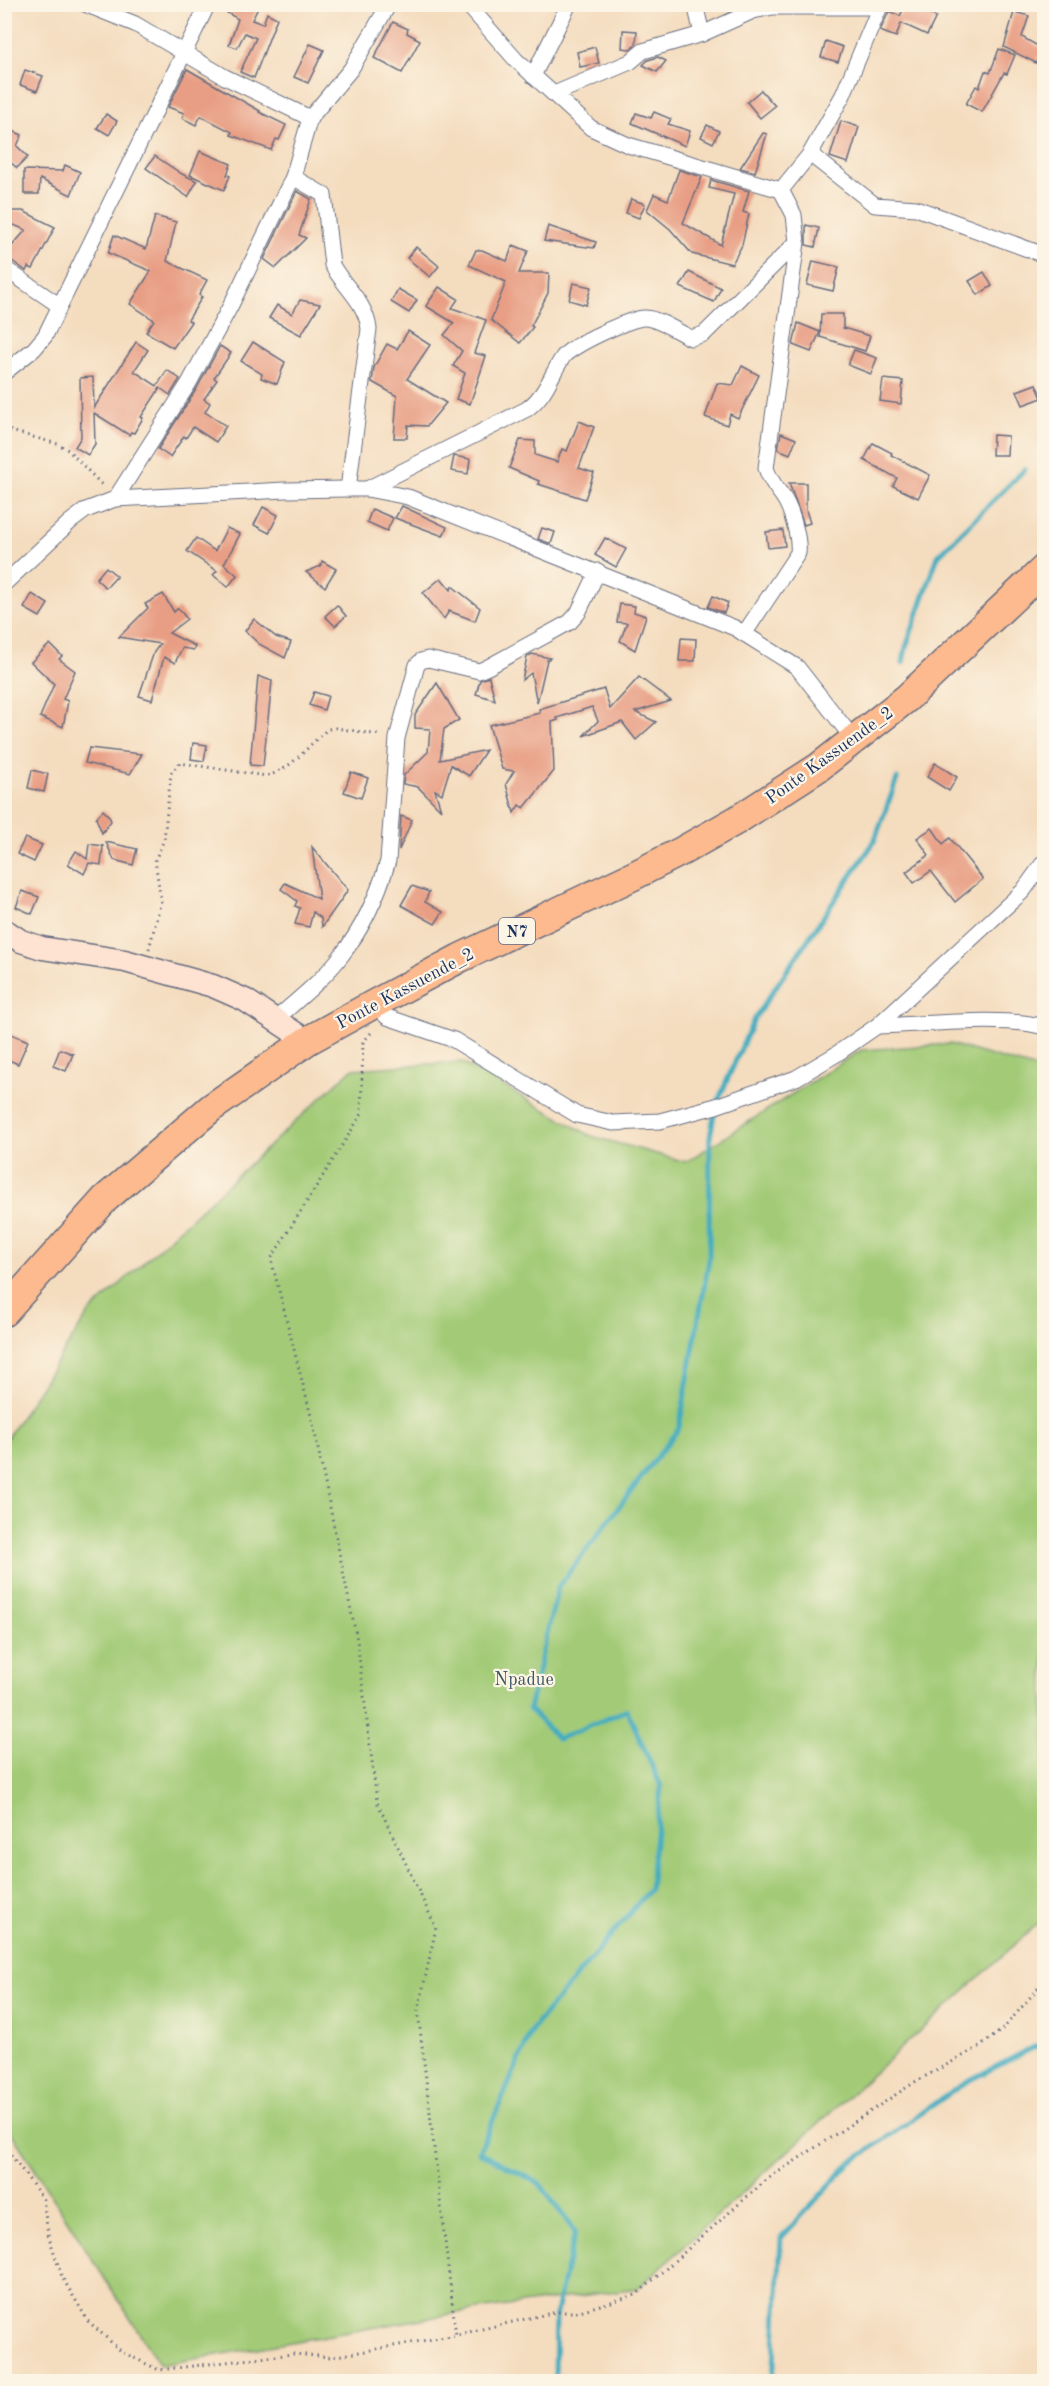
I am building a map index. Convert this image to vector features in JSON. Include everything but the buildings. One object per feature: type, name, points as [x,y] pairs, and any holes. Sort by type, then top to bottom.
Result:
[{"type":"highway","name":"Ponte Kassuende_2","points":[[4,1312],[105,1199],[211,1108],[307,1041],[380,1010],[460,958],[681,851],[737,820],[819,767],[907,698],[1044,569]]},
{"type":"street","points":[[84,4],[135,24],[225,77],[310,118]]},
{"type":"street","points":[[4,373],[34,349],[45,336],[208,4]]},
{"type":"street","points":[[115,499],[189,383],[231,305],[293,177],[310,118],[351,69],[389,4]]},
{"type":"street","points":[[467,4],[533,76],[591,128],[609,138],[781,190],[794,215],[797,242],[766,468],[776,491],[784,498],[800,541],[798,553],[744,634]]},
{"type":"street","points":[[533,76],[569,4]]},
{"type":"street","points":[[695,4],[702,34]]},
{"type":"street","points":[[554,94],[630,62],[643,51],[702,34],[753,11],[773,7],[880,6],[843,95],[810,154],[781,190]]},
{"type":"street","points":[[810,154],[875,205],[916,208],[1044,255]]},
{"type":"street","points":[[293,177],[324,195],[332,264],[337,275],[365,310],[368,318],[369,329],[348,489]]},
{"type":"street","points":[[367,489],[527,410],[541,398],[562,358],[575,345],[638,318],[651,319],[692,338],[704,334],[797,242]]},
{"type":"street","points":[[4,268],[60,306]]},
{"type":"street","points":[[4,584],[70,522],[86,510],[115,499],[285,490],[367,489],[408,497],[598,571],[735,628],[798,667],[855,741]]},
{"type":"street","points":[[275,1020],[341,956],[372,906],[388,861],[397,738],[417,665],[428,659],[478,671],[488,668],[570,622],[578,613],[598,571]]},
{"type":"street","points":[[380,1010],[454,1040],[577,1115],[613,1123],[660,1121],[716,1106],[796,1078],[877,1026],[1023,891],[1044,862]]},
{"type":"street","points":[[4,930],[21,941],[42,948],[125,961],[230,992],[307,1041]]},
{"type":"street","points":[[877,1026],[998,1022],[1033,1024],[1044,1028]]},
{"type":"path","points":[[4,429],[58,444],[68,450],[115,499]]},
{"type":"path","points":[[144,967],[161,901],[155,860],[164,840],[171,773],[174,768],[180,763],[266,776],[287,768],[328,729],[336,728],[397,738]]},
{"type":"path","points":[[380,1010],[363,1042],[361,1115],[271,1259],[313,1424],[357,1640],[377,1802],[436,1928],[418,2011],[456,2335]]},
{"type":"path","points":[[4,2145],[43,2199],[48,2234],[62,2277],[88,2321],[122,2352],[159,2370],[293,2354],[331,2357],[456,2335],[556,2312],[576,2312],[636,2295],[766,2180],[915,2082],[981,2046],[1004,2028],[1044,1981]]},
{"type":"green space","name":"Npadue","points":[[950,1044],[1044,1071],[1044,1918],[638,2288],[457,2313],[160,2365],[5,2123],[5,1441],[89,1313],[352,1069],[461,1062],[591,1136],[686,1162],[861,1050]]},
{"type":"waterway","points":[[903,663],[906,647],[938,556],[1025,469]]},
{"type":"waterway","points":[[718,1101],[754,1019],[874,842],[897,779]]},
{"type":"waterway","points":[[555,2382],[556,2312],[575,2232],[540,2184],[479,2152],[533,2028],[650,1889],[661,1786],[627,1710],[558,1739],[529,1709],[558,1587],[679,1428],[709,1260],[710,1137],[715,1110]]},
{"type":"waterway","points":[[773,2382],[781,2238],[849,2164],[966,2082],[1044,2042]]}]
